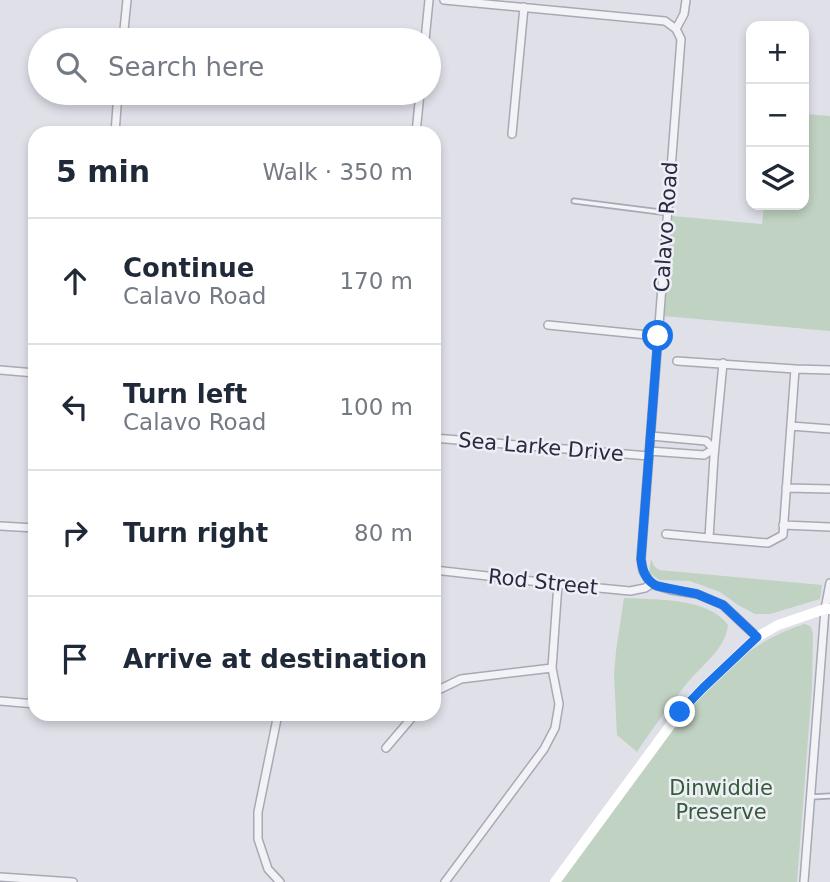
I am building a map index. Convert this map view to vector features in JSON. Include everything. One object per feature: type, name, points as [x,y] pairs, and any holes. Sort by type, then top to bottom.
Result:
[{"type":"main road","points":[[555,882],[680,712],[703,688],[757,637],[778,625],[827,609]]},
{"type":"street","points":[[124,28],[127,0]]},
{"type":"street","points":[[426,28],[429,0]]},
{"type":"street","points":[[444,0],[665,21],[676,29]]},
{"type":"street","name":"Calavo Road","points":[[651,584],[643,571],[641,559],[681,39],[676,29],[684,14],[687,0]]},
{"type":"street","points":[[512,134],[524,7]]},
{"type":"street","points":[[116,126],[117,105]]},
{"type":"street","points":[[417,126],[419,105]]},
{"type":"street","points":[[548,325],[658,336]]},
{"type":"street","points":[[677,361],[830,370]]},
{"type":"street","points":[[709,538],[714,449],[723,363]]},
{"type":"street","points":[[666,534],[768,543],[783,535],[795,369]]},
{"type":"street","points":[[0,370],[28,372]]},
{"type":"street","points":[[791,426],[830,429]]},
{"type":"street","points":[[651,436],[706,441],[714,449]]},
{"type":"street","name":"Sea Larke Drive","points":[[441,438],[649,453],[704,455],[714,449]]},
{"type":"street","points":[[786,488],[830,489]]},
{"type":"street","points":[[0,526],[28,528]]},
{"type":"street","points":[[783,526],[830,527]]},
{"type":"street","name":"Rod Street","points":[[441,571],[630,590],[645,588],[651,584]]},
{"type":"street","points":[[804,882],[830,583]]},
{"type":"street","points":[[444,882],[544,749],[555,728],[559,705],[552,668],[558,584]]},
{"type":"street","points":[[651,584],[697,594],[723,605],[757,637]]},
{"type":"street","points":[[441,689],[461,679],[552,668]]},
{"type":"street","points":[[0,701],[28,703]]},
{"type":"street","points":[[277,721],[258,811],[258,839],[268,869],[280,882]]},
{"type":"street","points":[[386,748],[409,721]]},
{"type":"street","points":[[0,877],[73,882]]},
{"type":"lane","points":[[574,201],[667,213]]},
{"type":"lane","points":[[811,797],[830,796]]},
{"type":"green space","points":[[809,114],[830,116],[830,331],[663,316],[672,216],[762,224],[763,210],[809,210]]},
{"type":"green space","points":[[651,559],[659,570],[822,585],[820,599],[770,614],[755,614],[720,592],[690,581],[659,580],[649,572]]},
{"type":"green space","points":[[624,598],[694,605],[708,609],[728,625],[718,649],[688,682],[637,752],[617,735],[614,675]]},
{"type":"green space","name":"Dinwiddie Preserve","points":[[804,624],[811,627],[813,635],[812,687],[797,882],[559,882],[673,728],[710,685],[752,649]]},
{"type":"route","points":[[658,336],[641,559],[643,571],[651,584],[697,594],[723,605],[757,637],[680,712]]}]
